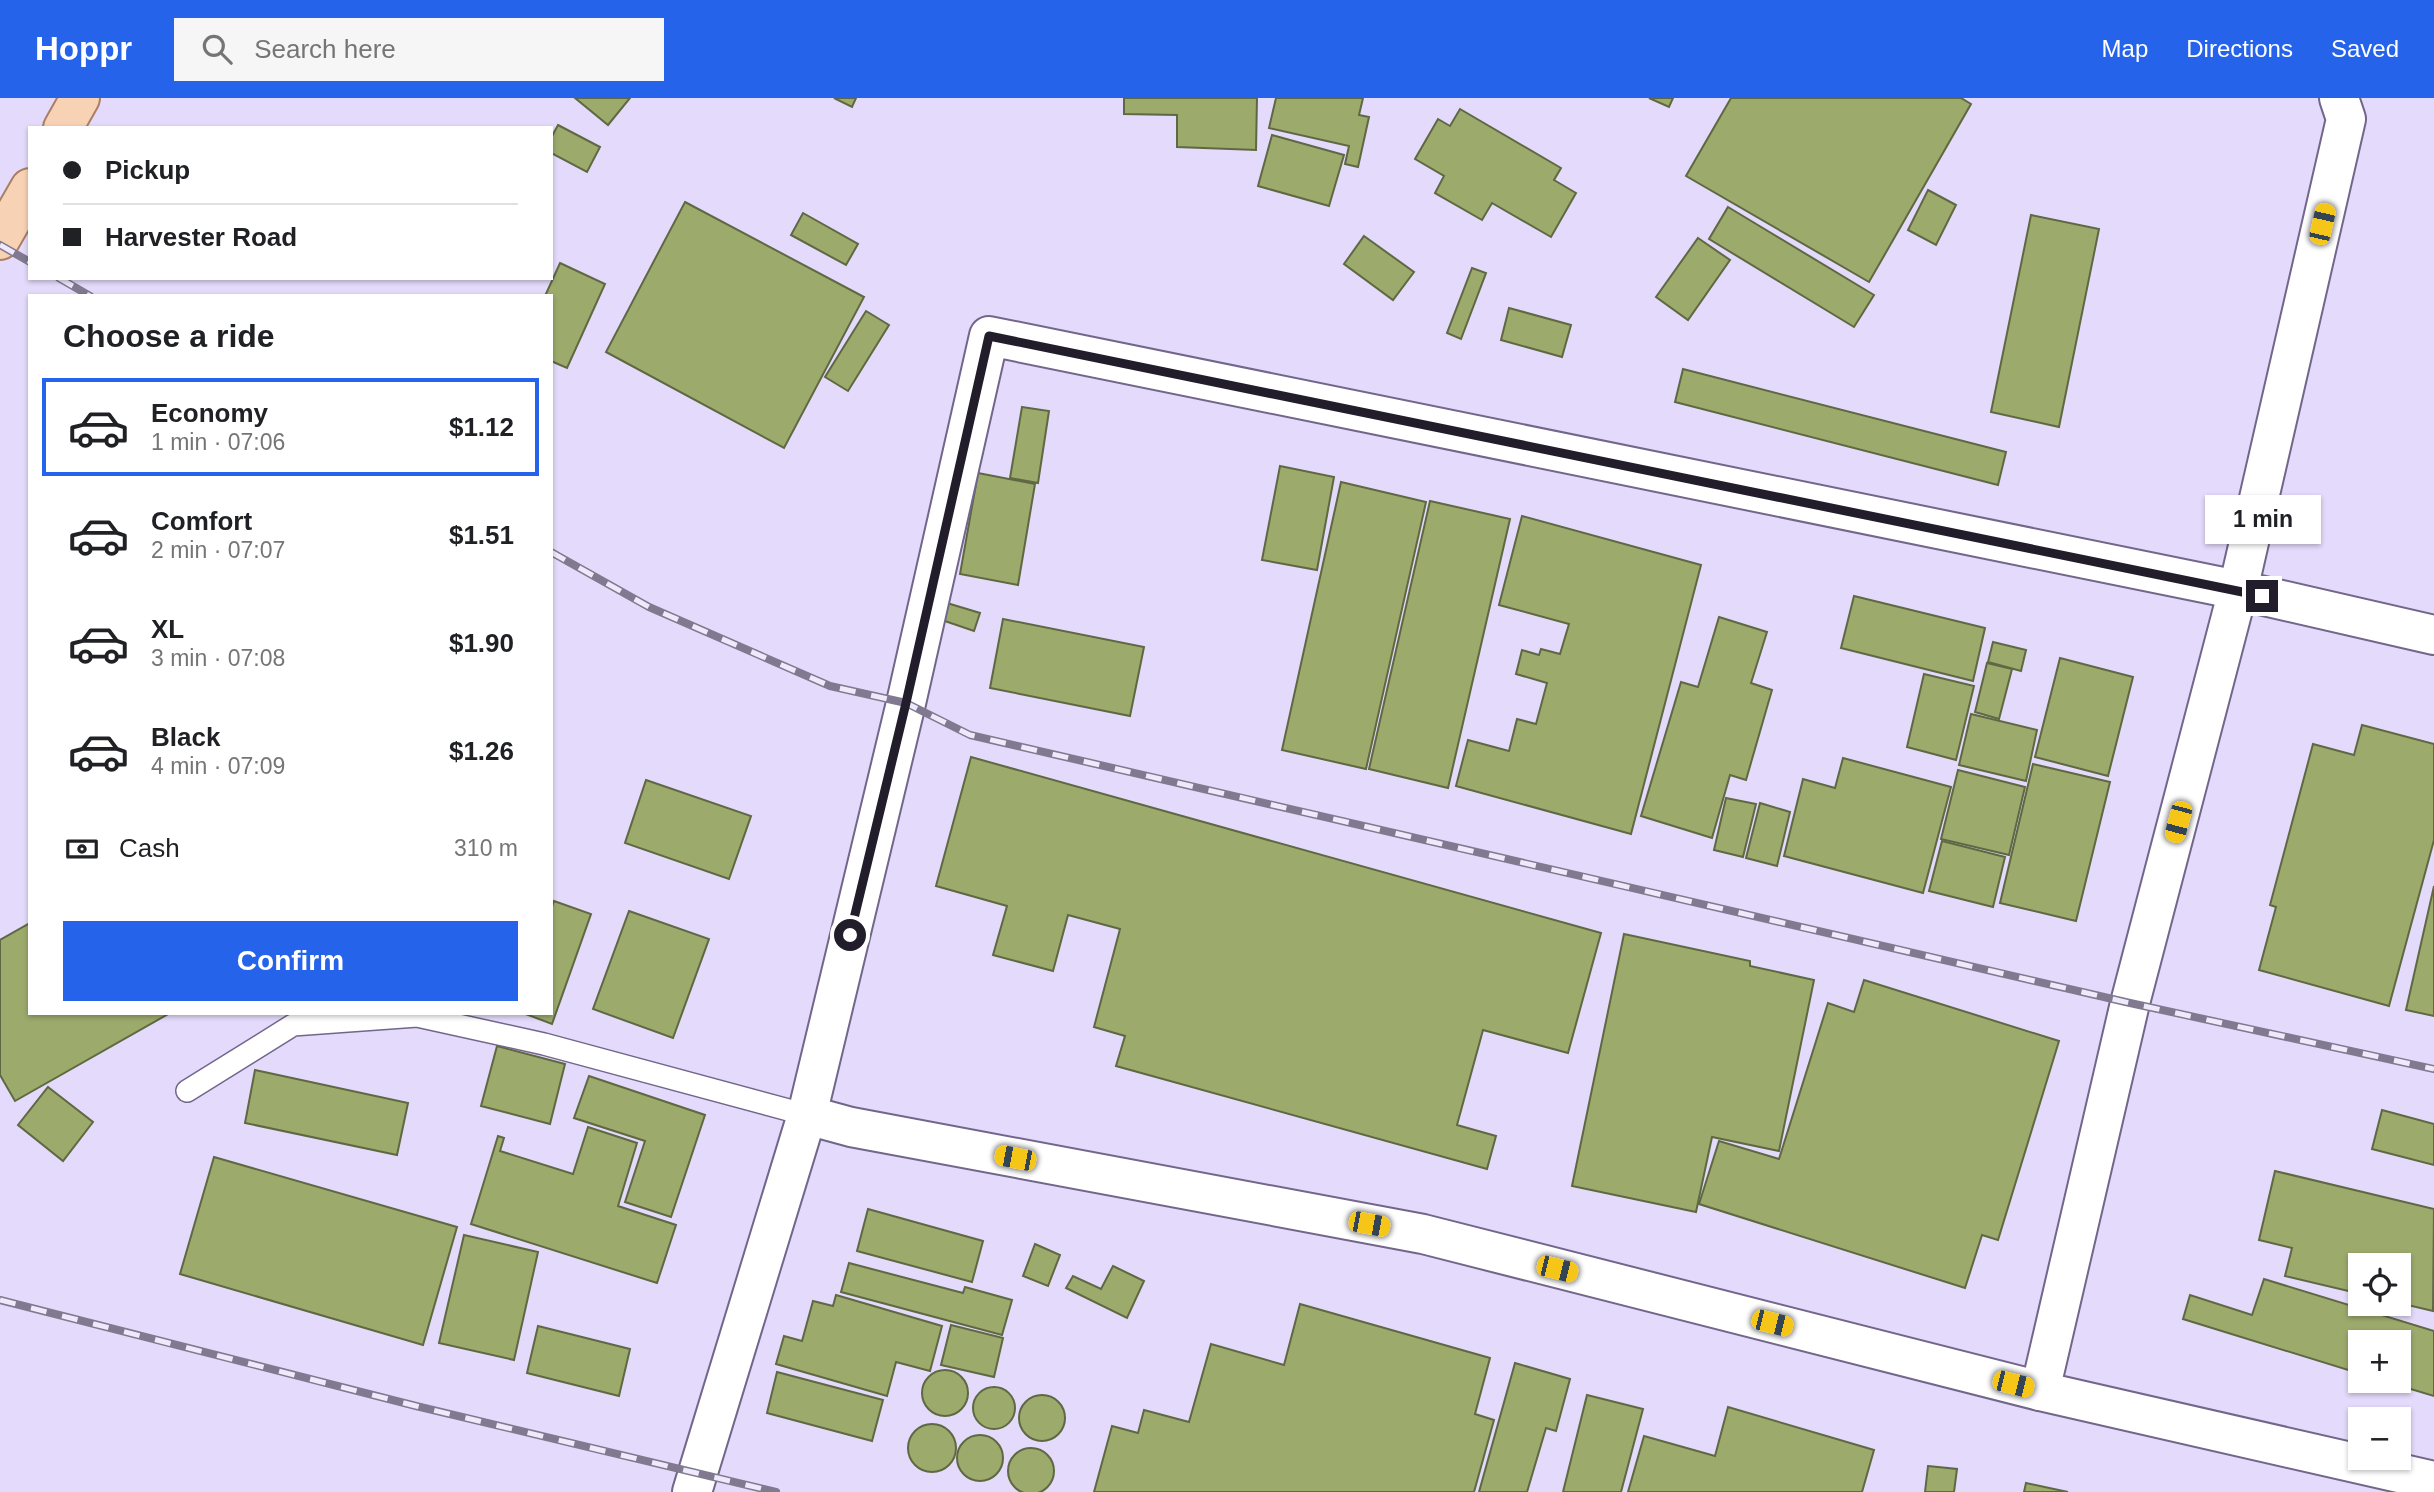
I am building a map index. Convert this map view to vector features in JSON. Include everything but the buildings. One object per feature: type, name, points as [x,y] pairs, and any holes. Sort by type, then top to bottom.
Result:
[{"type":"main road","points":[[64,126],[80,98]]},
{"type":"main road","points":[[0,240],[28,191]]},
{"type":"street","points":[[2040,1391],[2130,1003],[2238,590],[2351,105]]},
{"type":"street","points":[[692,1492],[807,1115],[906,703],[989,336],[2238,590],[2434,635]]},
{"type":"street","points":[[807,1115],[851,1128],[1423,1234],[2040,1391],[2434,1481]]},
{"type":"lane","points":[[187,1091],[293,1025],[417,1016],[544,1044],[807,1115]]},
{"type":"railway","points":[[0,245],[28,261]]},
{"type":"railway","points":[[62,280],[87,294]]},
{"type":"railway","points":[[553,553],[649,607],[830,686],[906,703],[970,735],[2130,1003],[2434,1069]]},
{"type":"railway","points":[[0,1300],[416,1406],[776,1492]]},
{"type":"route","points":[[850,935],[906,703],[989,336],[2262,596]]}]
